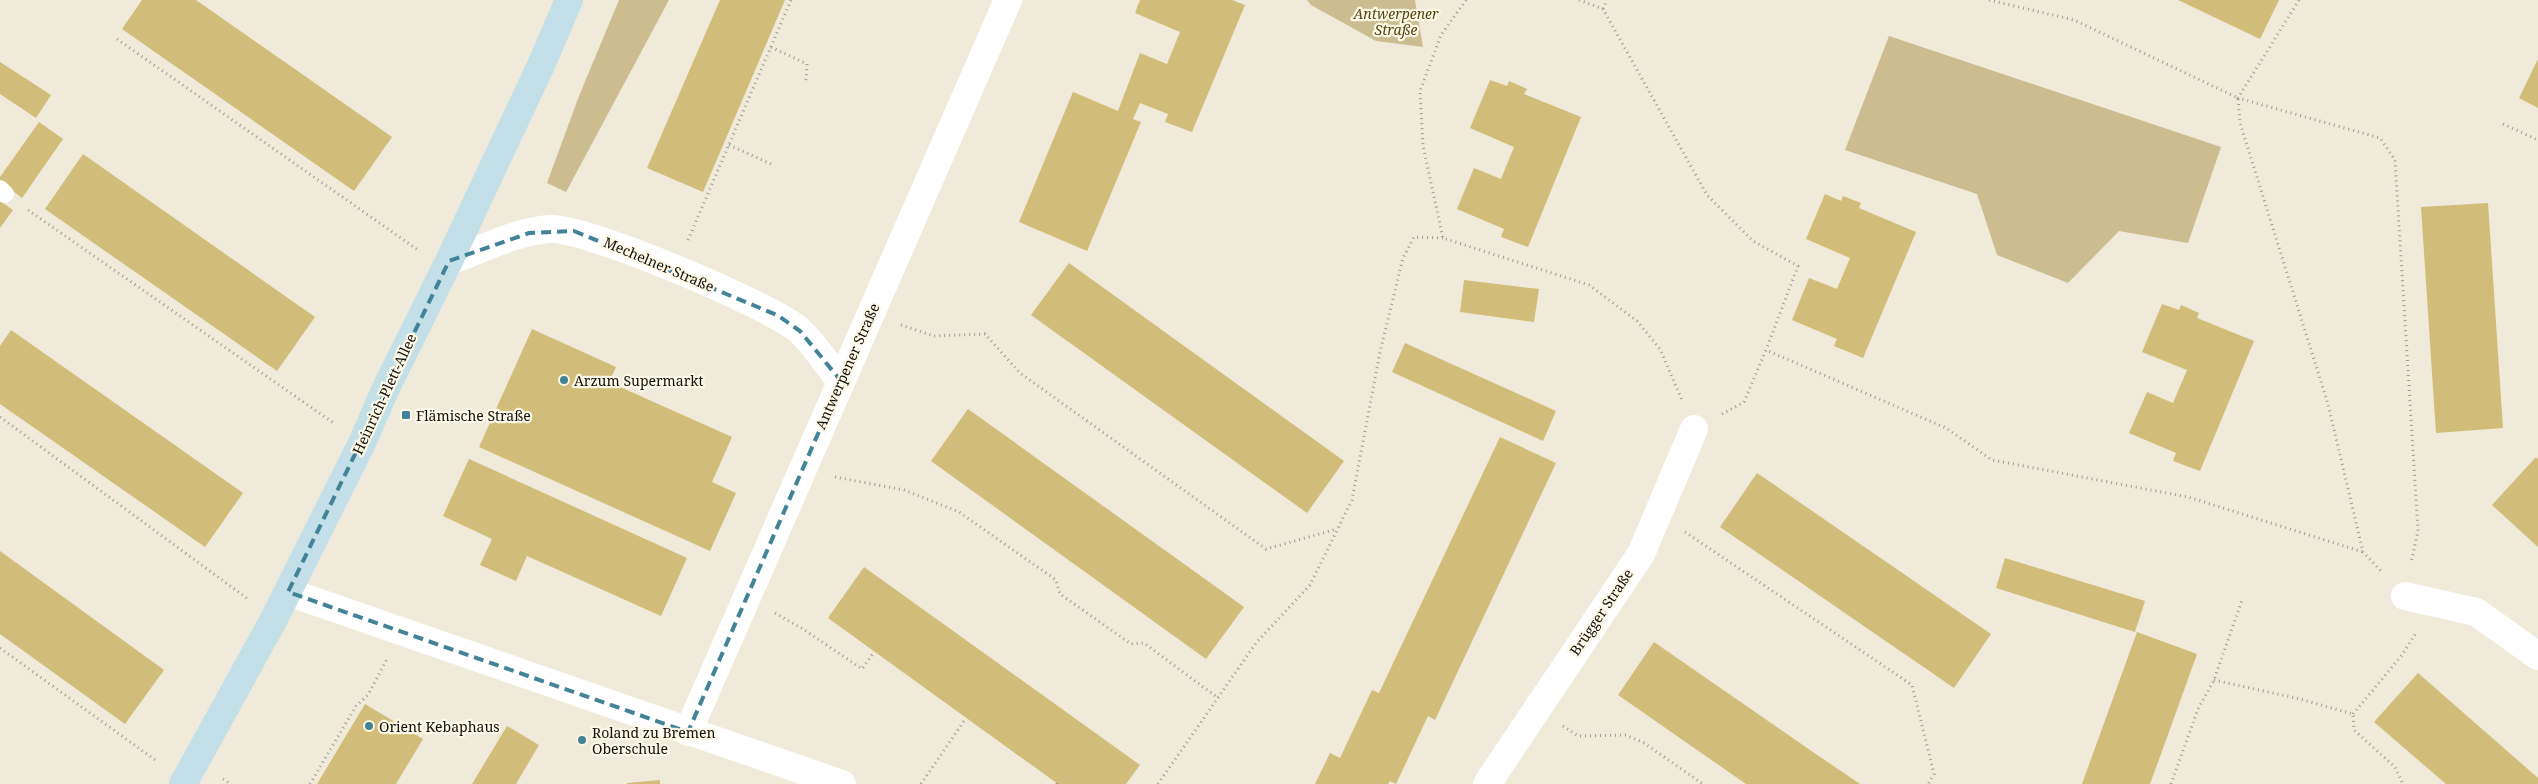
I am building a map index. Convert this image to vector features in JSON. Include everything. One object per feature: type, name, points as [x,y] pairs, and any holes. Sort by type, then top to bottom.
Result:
[{"type":"main road","name":"Heinrich-Plett-Allee","points":[[184,783],[274,619],[362,443],[385,390],[447,265],[569,0]]},
{"type":"street","name":"Antwerpener Straße","points":[[688,732],[1008,0]]},
{"type":"street","name":"Mechelner Straße","points":[[447,265],[504,239],[551,229],[574,231],[675,270],[777,315],[800,331],[840,381]]},
{"type":"street","name":"Brügger Straße","points":[[1487,784],[1641,554],[1694,429]]},
{"type":"street","points":[[288,592],[842,784]]},
{"type":"street","points":[[2405,596],[2476,612],[2538,656]]},
{"type":"path","points":[[685,248],[791,0]]},
{"type":"path","points":[[1443,238],[1423,146],[1420,91],[1441,35],[1466,0]]},
{"type":"path","points":[[1158,784],[1256,643],[1310,585],[1352,500],[1380,352],[1403,258],[1414,237],[1443,238],[1589,285],[1637,321],[1660,349],[1694,429],[1744,402],[1798,266],[1753,241],[1707,195],[1603,9],[1579,0]]},
{"type":"path","points":[[1603,9],[1607,0]]},
{"type":"path","points":[[1989,0],[2074,20],[2238,98],[2380,138],[2395,160],[2418,531],[2405,596]]},
{"type":"path","points":[[2299,0],[2238,98],[2240,123],[2328,404],[2363,552]]},
{"type":"path","points":[[117,39],[447,265]]},
{"type":"path","points":[[771,47],[807,64],[806,81]]},
{"type":"path","points":[[2503,124],[2538,140]]},
{"type":"path","points":[[729,145],[770,164]]},
{"type":"path","points":[[3,191],[362,443]]},
{"type":"path","points":[[870,315],[934,336],[985,334],[1020,373],[1266,549],[1338,529]]},
{"type":"path","points":[[1766,350],[1946,428],[1992,460],[2188,497],[2363,552],[2405,596]]},
{"type":"path","points":[[0,417],[274,619]]},
{"type":"path","points":[[801,472],[904,490],[959,512],[1056,580],[1060,594],[1130,644],[1144,643],[1218,698]]},
{"type":"path","points":[[1659,514],[1912,685],[1934,774],[1928,784]]},
{"type":"path","points":[[746,598],[803,629],[862,669],[874,652]]},
{"type":"path","points":[[2171,784],[2198,709],[2214,680],[2242,600]]},
{"type":"path","points":[[2403,784],[2395,767],[2354,730],[2353,714],[2402,654],[2436,603]]},
{"type":"path","points":[[310,784],[356,706],[368,695],[401,632]]},
{"type":"path","points":[[0,648],[184,783]]},
{"type":"path","points":[[2214,680],[2300,698],[2353,714]]},
{"type":"path","points":[[1537,708],[1578,736],[1626,735],[1644,743],[1703,784]]},
{"type":"path","points":[[921,784],[966,718]]},
{"type":"highlighted area","points":[[574,231],[777,315],[800,331],[841,381],[688,732],[288,592],[449,261],[529,233]]},
{"type":"green space","points":[[619,0],[669,0],[566,192],[547,183],[579,96]]},
{"type":"green space","name":"Antwerpener Straße","points":[[1307,0],[1415,0],[1423,47],[1376,41],[1311,5]]},
{"type":"green space","points":[[1889,36],[2221,147],[2188,243],[2119,231],[2068,283],[1997,255],[1977,194],[1845,150]]},
{"type":"building","points":[[142,0],[196,0],[392,137],[354,191],[122,29]]},
{"type":"building","points":[[720,0],[785,0],[703,192],[647,168]]},
{"type":"building","points":[[1140,0],[1232,0],[1245,5],[1192,132],[1165,122],[1168,114],[1140,103],[1133,119],[1141,122],[1087,251],[1019,222],[1073,92],[1118,111],[1140,53],[1167,64],[1180,32],[1135,13]]},
{"type":"building","points":[[2178,0],[2279,0],[2260,39]]},
{"type":"building","points":[[2538,59],[2538,108],[2519,98]]},
{"type":"building","points":[[0,62],[51,95],[36,118],[0,94]]},
{"type":"building","points":[[1490,80],[1507,86],[1509,81],[1527,89],[1524,94],[1581,117],[1528,247],[1501,237],[1504,229],[1457,209],[1474,168],[1501,179],[1514,147],[1470,128]]},
{"type":"building","points":[[39,122],[63,139],[22,198],[0,181],[0,177]]},
{"type":"building","points":[[83,154],[315,317],[277,371],[45,209]]},
{"type":"building","points":[[1825,194],[1841,201],[1843,196],[1861,203],[1859,208],[1916,232],[1863,358],[1834,346],[1837,339],[1792,320],[1809,278],[1837,289],[1850,258],[1806,239]]},
{"type":"building","points":[[0,201],[13,210],[0,228]]},
{"type":"building","points":[[2488,203],[2503,428],[2436,433],[2421,207]]},
{"type":"building","points":[[1069,263],[1344,461],[1307,513],[1031,315]]},
{"type":"building","points":[[1464,280],[1539,289],[1534,322],[1460,312]]},
{"type":"building","points":[[2162,304],[2179,310],[2181,305],[2199,313],[2197,318],[2254,341],[2200,471],[2173,461],[2176,453],[2129,433],[2147,392],[2173,403],[2187,370],[2142,352]]},
{"type":"building","points":[[532,329],[616,367],[609,382],[732,437],[712,482],[736,493],[710,551],[479,447]]},
{"type":"building","points":[[11,330],[243,493],[205,547],[0,404],[0,346]]},
{"type":"building","points":[[1405,343],[1556,411],[1543,441],[1392,372]]},
{"type":"building","points":[[968,409],[1244,607],[1206,659],[931,461]]},
{"type":"building","points":[[1500,437],[1556,463],[1435,720],[1428,716],[1396,784],[1390,781],[1388,784],[1315,784],[1330,753],[1340,758],[1372,690],[1379,693]]},
{"type":"building","points":[[2536,457],[2538,459],[2538,547],[2492,505]]},
{"type":"building","points":[[469,459],[687,558],[661,616],[527,556],[516,581],[480,565],[492,539],[443,516]]},
{"type":"building","points":[[1757,473],[1991,634],[1954,688],[1720,527]]},
{"type":"building","points":[[0,551],[164,670],[125,724],[0,634]]},
{"type":"building","points":[[2005,558],[2145,601],[2135,632],[1996,588]]},
{"type":"building","points":[[864,567],[1140,765],[1126,784],[1058,784],[828,618]]},
{"type":"building","points":[[2137,632],[2197,654],[2165,743],[2150,784],[2082,784]]},
{"type":"building","points":[[1654,642],[1860,784],[1746,784],[1618,695]]},
{"type":"building","points":[[2418,673],[2538,778],[2538,784],[2446,784],[2374,722]]},
{"type":"building","points":[[365,704],[423,739],[396,784],[317,784]]},
{"type":"building","points":[[507,726],[539,745],[516,784],[472,784]]},
{"type":"building","points":[[660,780],[660,784],[627,784],[627,783]]},
{"type":"place","name":"Arzum Supermarkt","points":[[564,380]]},
{"type":"place","name":"Flämische Straße","points":[[406,415]]},
{"type":"place","name":"Orient Kebaphaus","points":[[369,726]]},
{"type":"place","name":"Roland zu Bremen Oberschule","points":[[582,740]]}]
